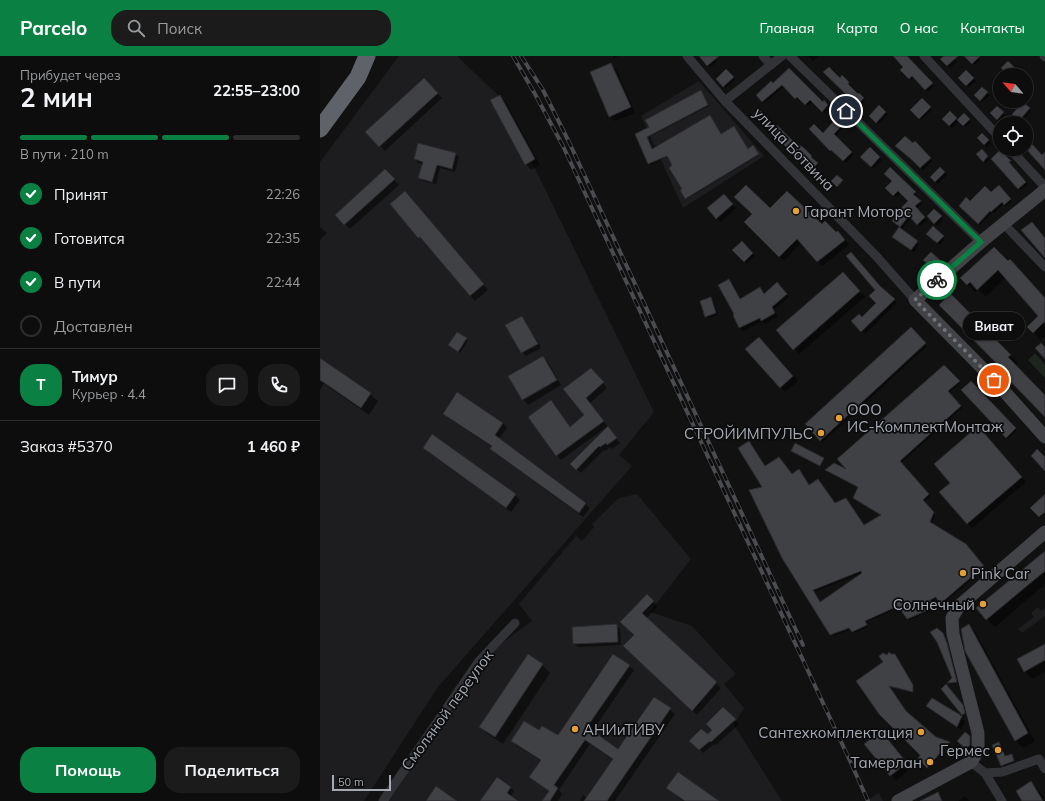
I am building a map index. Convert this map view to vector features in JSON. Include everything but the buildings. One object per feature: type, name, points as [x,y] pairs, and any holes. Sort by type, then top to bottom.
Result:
[{"type":"highway","points":[[320,110],[348,72],[355,56]]},
{"type":"highway","points":[[320,129],[358,77],[367,56]]},
{"type":"street","name":"улица Ботвина","points":[[687,56],[724,101],[877,257],[915,300],[994,380],[1045,437]]},
{"type":"street","points":[[763,56],[771,65]]},
{"type":"street","points":[[724,101],[782,56]]},
{"type":"street","points":[[790,56],[981,242]]},
{"type":"street","points":[[924,56],[993,130]]},
{"type":"street","points":[[915,300],[1045,188],[1016,156]]},
{"type":"street","points":[[1004,223],[1045,267]]},
{"type":"street","points":[[898,801],[971,762],[978,751],[978,733],[953,634],[952,618],[959,606],[1045,532]]},
{"type":"street","name":"Смоляной переулок","points":[[383,801],[479,661],[515,623]]},
{"type":"street","points":[[986,773],[1002,772],[1039,760],[1045,769]]},
{"type":"street","points":[[971,762],[986,773],[1002,801]]},
{"type":"shaded area","points":[[399,56],[457,56],[500,97],[654,412],[619,455],[632,466],[438,687],[364,801],[320,801],[320,162]]},
{"type":"shaded area","points":[[699,81],[764,156],[683,208],[641,116]]},
{"type":"shaded area","points":[[1035,353],[1045,365],[1045,378],[1028,360]]},
{"type":"shaded area","points":[[637,494],[691,559],[650,612],[692,626],[736,674],[724,684],[744,708],[734,725],[782,801],[388,801],[490,652],[532,621],[519,604],[576,536],[582,541],[594,527],[592,524],[619,498]]},
{"type":"shaded area","points":[[1038,607],[1041,611],[1045,608],[1045,616],[1022,633],[1018,629],[1034,617],[1031,613]]},
{"type":"shaded area","points":[[879,793],[883,801],[866,801]]},
{"type":"railway","points":[[513,56],[563,146],[868,801]]},
{"type":"railway","points":[[521,56],[543,90],[569,142],[803,645]]},
{"type":"way so far","points":[[937,280],[915,300],[994,380]]},
{"type":"place","name":"Гарант Моторс","points":[[796,211]]},
{"type":"place","name":"Виват","points":[[994,380]]},
{"type":"place","name":"ООО ИС-КомплектМонтаж","points":[[839,418]]},
{"type":"place","name":"СТРОЙИМПУЛЬС","points":[[821,433]]},
{"type":"place","name":"Pink Car","points":[[963,573]]},
{"type":"place","name":"Солнечный","points":[[983,604]]},
{"type":"place","name":"АНИиТИВУ","points":[[575,729]]},
{"type":"place","name":"Сантехкомплектация","points":[[921,732]]},
{"type":"place","name":"Гермес","points":[[998,750]]},
{"type":"place","name":"Тамерлан","points":[[930,762]]},
{"type":"route","points":[[846,111],[981,242],[937,280]]}]
